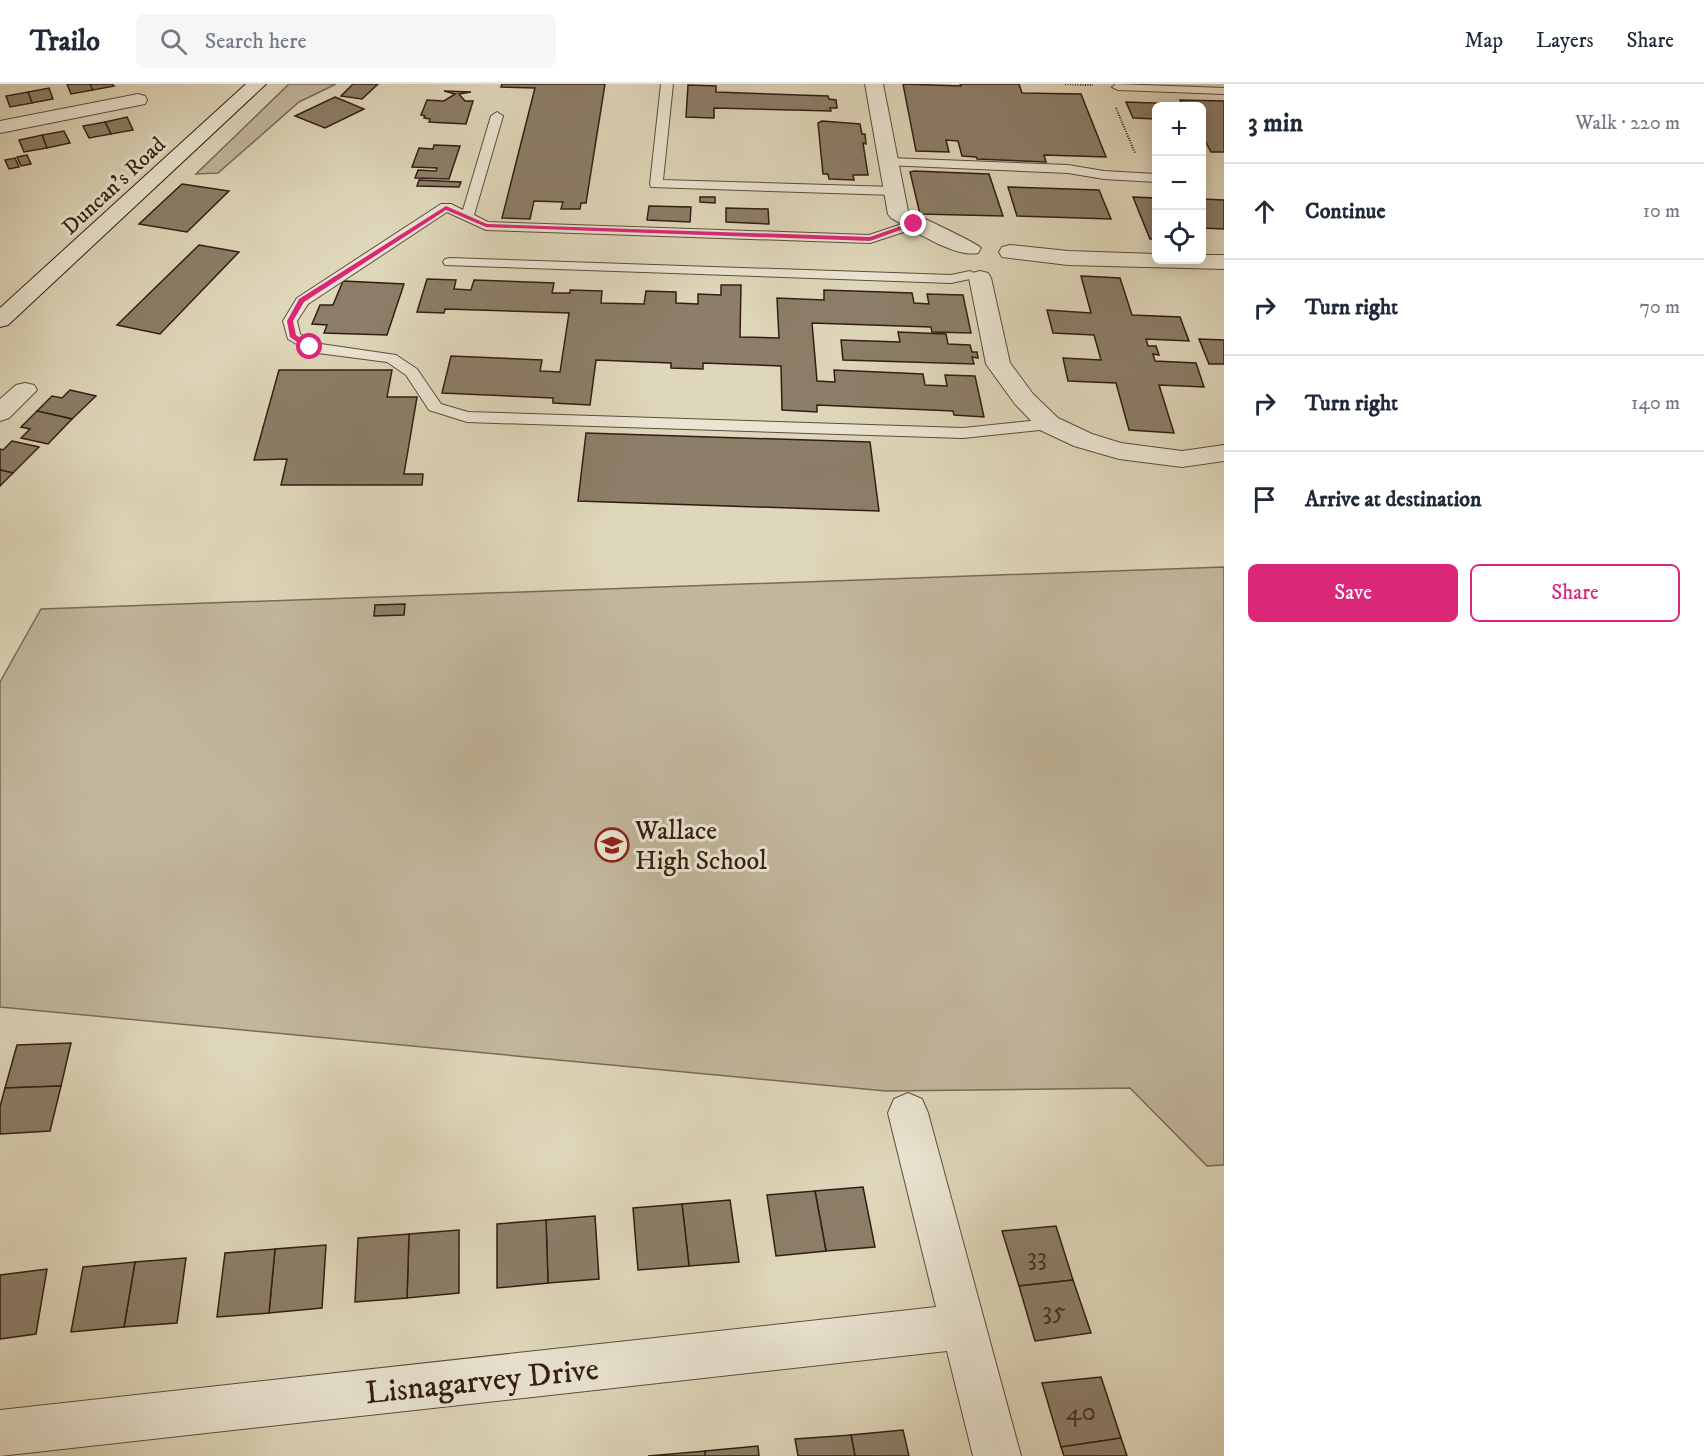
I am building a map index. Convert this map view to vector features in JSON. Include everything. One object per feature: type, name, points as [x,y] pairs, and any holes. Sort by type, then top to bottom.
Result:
[{"type":"street","name":"Duncan's Road","points":[[0,320],[257,84]]},
{"type":"street","points":[[874,84],[898,214],[957,244],[970,248],[987,246],[996,271],[998,364],[1024,399],[1049,424],[1083,440],[1119,451],[1182,459],[1224,453]]},
{"type":"street","points":[[0,127],[138,100]]},
{"type":"street","points":[[970,248],[966,270],[996,271],[1068,258],[1224,262]]},
{"type":"street","points":[[0,413],[25,390]]},
{"type":"street","points":[[908,1113],[997,1456]]},
{"type":"street","name":"Lisnagarvey Drive","points":[[0,1434],[963,1327]]},
{"type":"lane","points":[[667,84],[656,184],[894,191]]},
{"type":"lane","points":[[1118,87],[1224,91]]},
{"type":"lane","points":[[467,217],[497,116]]},
{"type":"lane","points":[[889,162],[1068,169],[1104,175],[1151,177]]},
{"type":"lane","points":[[914,224],[870,239],[486,226],[446,207],[302,301],[290,321],[293,336],[310,347],[391,358],[412,372],[435,407],[467,417],[963,434],[1049,424]]},
{"type":"lane","points":[[450,262],[951,279],[996,271]]},
{"type":"path","points":[[1065,84],[1084,84]]},
{"type":"path","points":[[1114,105],[1151,177]]},
{"type":"shaded area","points":[[289,84],[336,84],[299,102],[218,173],[196,174]]},
{"type":"shaded area","name":"Wallace High School","points":[[1224,567],[1224,1165],[1207,1166],[1130,1088],[886,1091],[0,1007],[0,682],[41,609]]},
{"type":"building","points":[[67,84],[90,84],[93,90],[71,94]]},
{"type":"building","points":[[90,84],[112,84],[114,86],[93,90]]},
{"type":"building","points":[[353,84],[378,84],[362,99],[341,96]]},
{"type":"building","points":[[502,84],[605,84],[586,203],[581,203],[580,209],[561,209],[563,202],[534,201],[530,219],[502,218],[535,88],[501,87]]},
{"type":"building","points":[[903,84],[961,86],[960,84],[1019,84],[1022,93],[1081,94],[1106,157],[1044,155],[1046,162],[977,159],[962,156],[958,141],[946,140],[949,152],[916,151]]},
{"type":"building","points":[[688,85],[716,86],[716,92],[828,96],[829,99],[836,100],[837,108],[830,108],[831,111],[714,108],[714,118],[686,117]]},
{"type":"building","points":[[49,88],[53,99],[32,103],[28,92]]},
{"type":"building","points":[[444,91],[471,92],[459,94],[465,101],[473,101],[466,124],[429,122],[430,119],[421,115],[427,100],[444,101],[455,94]]},
{"type":"building","points":[[28,92],[32,103],[10,107],[6,96]]},
{"type":"building","points":[[335,97],[364,109],[325,128],[295,116]]},
{"type":"building","points":[[1180,100],[1224,101],[1224,152],[1211,152],[1206,143],[1206,102],[1181,102]]},
{"type":"building","points":[[1126,102],[1152,103],[1152,119],[1133,118]]},
{"type":"building","points":[[127,117],[133,130],[111,134],[105,122]]},
{"type":"building","points":[[822,121],[860,124],[862,134],[865,134],[866,144],[863,143],[868,175],[853,175],[854,180],[829,179],[828,174],[823,174],[818,123]]},
{"type":"building","points":[[105,122],[111,134],[89,138],[83,126]]},
{"type":"building","points":[[64,131],[70,143],[47,148],[42,135]]},
{"type":"building","points":[[42,135],[47,148],[24,152],[19,140]]},
{"type":"building","points":[[434,145],[460,146],[449,179],[415,178],[418,170],[436,171],[437,168],[412,167],[419,148],[433,149]]},
{"type":"building","points":[[27,155],[31,164],[21,166],[17,157]]},
{"type":"building","points":[[15,158],[19,167],[9,169],[5,160]]},
{"type":"building","points":[[910,172],[989,174],[1003,216],[920,214]]},
{"type":"building","points":[[419,180],[461,182],[459,187],[417,186]]},
{"type":"building","points":[[182,184],[229,191],[187,232],[139,224]]},
{"type":"building","points":[[1008,187],[1099,190],[1111,219],[1017,216]]},
{"type":"building","points":[[700,197],[715,197],[715,203],[700,202]]},
{"type":"building","points":[[1133,197],[1152,198],[1152,239],[1150,239]]},
{"type":"building","points":[[1206,199],[1224,200],[1224,229],[1206,228]]},
{"type":"building","points":[[649,206],[691,207],[690,222],[647,220]]},
{"type":"building","points":[[726,208],[768,209],[769,224],[726,222]]},
{"type":"building","points":[[199,245],[239,252],[160,334],[117,325]]},
{"type":"building","points":[[1081,276],[1120,278],[1132,315],[1180,317],[1189,341],[1146,339],[1148,346],[1156,346],[1159,355],[1153,354],[1155,361],[1196,363],[1204,387],[1159,385],[1174,433],[1129,430],[1116,383],[1068,381],[1063,358],[1101,360],[1094,335],[1053,333],[1047,310],[1091,313]]},
{"type":"building","points":[[427,279],[456,280],[454,289],[471,290],[474,280],[554,283],[552,293],[570,293],[570,290],[602,291],[601,303],[644,304],[646,291],[676,292],[676,303],[698,304],[698,294],[721,295],[721,285],[741,285],[740,337],[779,338],[777,298],[824,300],[824,290],[912,293],[914,303],[929,304],[927,294],[963,295],[971,333],[932,332],[931,327],[812,323],[817,381],[835,382],[834,370],[923,374],[925,385],[947,386],[945,375],[975,376],[984,417],[954,415],[953,411],[817,405],[817,412],[782,410],[781,366],[703,363],[703,369],[671,368],[671,363],[596,360],[590,405],[553,403],[553,398],[442,393],[451,356],[542,360],[540,371],[560,372],[569,313],[445,309],[444,313],[417,312]]},
{"type":"building","points":[[343,281],[404,284],[387,335],[324,333],[327,325],[312,324],[320,305],[333,305]]},
{"type":"building","points":[[898,332],[946,334],[948,344],[970,345],[972,352],[977,352],[978,358],[972,357],[974,364],[843,360],[841,340],[900,342]]},
{"type":"building","points":[[1199,339],[1224,340],[1224,364],[1209,364]]},
{"type":"building","points":[[279,370],[392,370],[387,397],[417,397],[404,474],[423,474],[422,485],[281,485],[287,459],[254,460]]},
{"type":"building","points":[[70,390],[96,396],[72,419],[37,411],[52,396],[62,398]]},
{"type":"building","points":[[37,411],[72,419],[48,444],[21,438],[30,429],[21,427]]},
{"type":"building","points":[[586,433],[870,442],[879,511],[578,501]]},
{"type":"building","points":[[12,441],[39,447],[13,473],[0,470],[0,449],[3,450]]},
{"type":"building","points":[[0,470],[13,473],[0,486]]},
{"type":"building","points":[[405,604],[404,615],[374,616],[375,605]]},
{"type":"building","points":[[71,1043],[61,1086],[5,1088],[17,1045]]},
{"type":"building","points":[[61,1086],[50,1131],[0,1134],[0,1107],[5,1088]]},
{"type":"building","points":[[863,1187],[875,1247],[826,1251],[815,1191]]},
{"type":"building","points":[[815,1191],[826,1251],[776,1256],[767,1195]]},
{"type":"building","points":[[730,1200],[739,1262],[689,1266],[682,1204]]},
{"type":"building","points":[[682,1204],[689,1266],[638,1270],[633,1208]]},
{"type":"building","points":[[595,1216],[599,1279],[548,1283],[546,1220]]},
{"type":"building","points":[[546,1220],[548,1283],[497,1288],[497,1224]]},
{"type":"building","points":[[1056,1226],[1073,1280],[1019,1286],[1002,1231]]},
{"type":"building","points":[[459,1230],[459,1293],[407,1298],[409,1234]]},
{"type":"building","points":[[409,1234],[407,1298],[355,1302],[358,1238]]},
{"type":"building","points":[[326,1245],[322,1308],[269,1313],[275,1249]]},
{"type":"building","points":[[275,1249],[269,1313],[217,1317],[225,1253]]},
{"type":"building","points":[[186,1258],[177,1323],[124,1327],[135,1262]]},
{"type":"building","points":[[135,1262],[124,1327],[71,1332],[83,1267]]},
{"type":"building","points":[[47,1269],[36,1334],[0,1339],[0,1275]]},
{"type":"building","points":[[1073,1280],[1091,1333],[1035,1341],[1019,1286]]},
{"type":"building","points":[[1101,1377],[1121,1438],[1061,1447],[1042,1383]]},
{"type":"building","points":[[903,1430],[909,1456],[855,1456],[851,1435]]},
{"type":"building","points":[[851,1435],[855,1456],[798,1456],[795,1439]]},
{"type":"building","points":[[1121,1438],[1127,1456],[1064,1456],[1061,1447]]},
{"type":"building","points":[[758,1446],[759,1456],[705,1456],[705,1451]]},
{"type":"building","points":[[705,1451],[705,1456],[648,1456]]},
{"type":"place","name":"Wallace High School","points":[[612,845]]},
{"type":"route","points":[[310,347],[293,336],[290,321],[302,301],[446,207],[486,226],[870,239],[914,224]]}]
